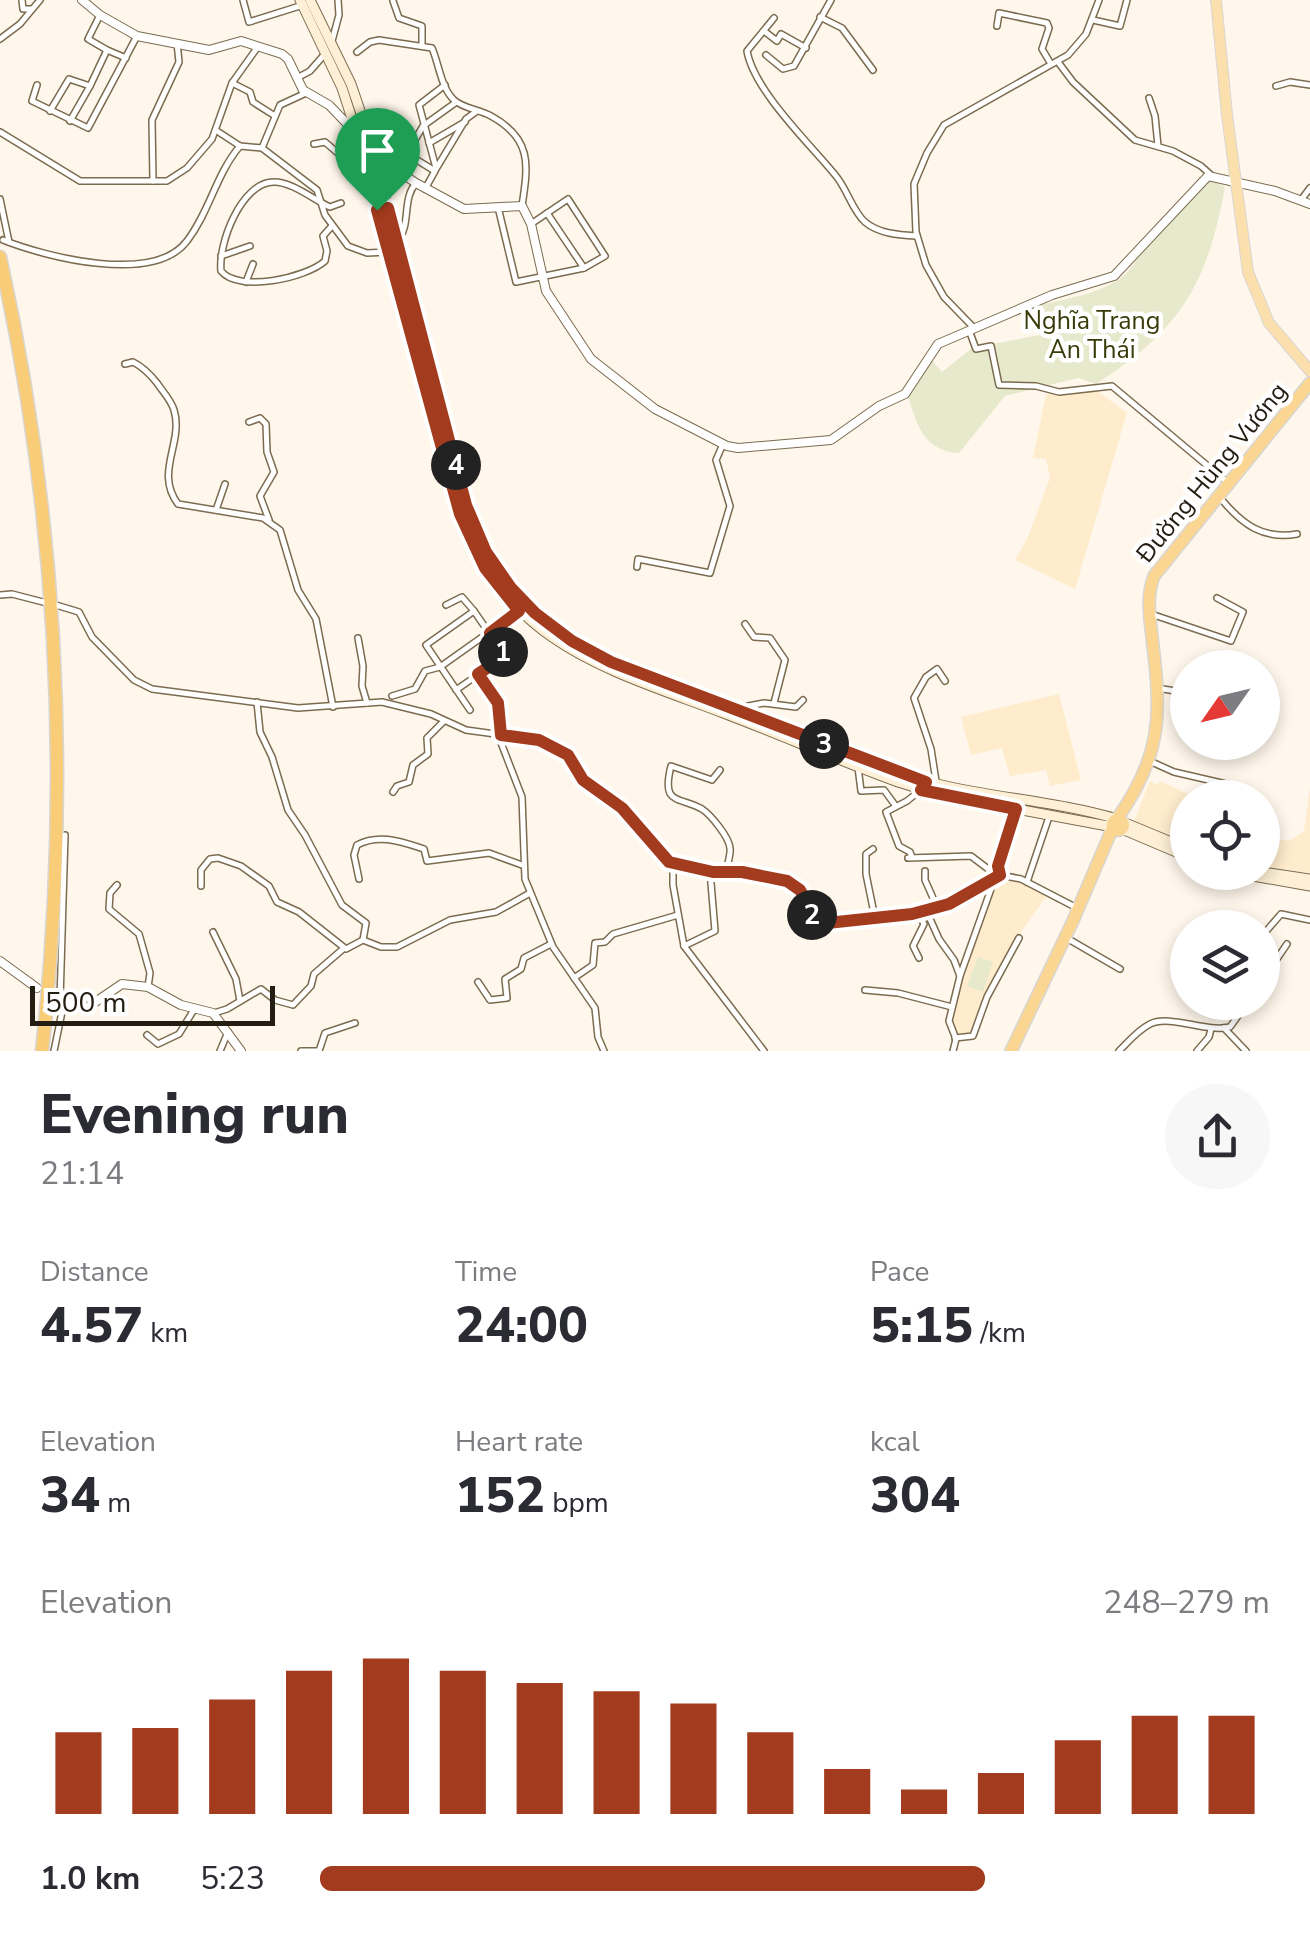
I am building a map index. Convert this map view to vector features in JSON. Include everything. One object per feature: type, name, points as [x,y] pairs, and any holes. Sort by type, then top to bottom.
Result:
[{"type":"highway","points":[[0,257],[14,318],[39,480],[59,744],[55,877],[39,1051]]},
{"type":"highway","points":[[0,281],[39,525],[50,684],[48,908],[39,1051]]},
{"type":"highway","name":"Đường Hùng Vương","points":[[1014,1051],[1156,740],[1158,695],[1152,614],[1159,579],[1310,384]]},
{"type":"highway","name":"Đường Hùng Vương","points":[[1014,1051],[1070,940],[1119,825],[1154,764],[1163,730],[1164,689],[1149,590],[1157,570],[1310,393]]},
{"type":"main road","points":[[1220,0],[1238,182],[1250,258],[1262,296],[1283,333],[1310,362]]},
{"type":"main road","points":[[307,1],[332,42],[374,154],[388,252],[465,513],[485,568],[519,611],[607,669],[859,763],[1016,809],[1052,811]]},
{"type":"main road","points":[[307,1],[357,134],[370,181],[397,242],[465,513],[499,573],[550,631],[611,662],[736,709],[859,763]]},
{"type":"main road","points":[[1242,215],[1244,259],[1256,299],[1278,336],[1310,371]]},
{"type":"main road","points":[[928,785],[1119,825],[1170,843]]},
{"type":"main road","points":[[1119,825],[1170,849]]},
{"type":"main road","points":[[1280,876],[1310,883]]},
{"type":"main road","points":[[1280,879],[1310,883]]},
{"type":"street","points":[[22,0],[23,8],[31,8]]},
{"type":"street","points":[[0,40],[40,0]]},
{"type":"street","points":[[82,0],[138,36],[209,50],[234,41],[287,57],[306,93],[328,105],[357,134]]},
{"type":"street","points":[[243,0],[249,22],[307,1]]},
{"type":"street","points":[[332,42],[339,15],[338,0]]},
{"type":"street","points":[[766,54],[787,69],[794,66],[831,0]]},
{"type":"street","points":[[1098,0],[1080,43],[1055,63],[944,125],[926,153],[914,184],[916,236],[944,298],[972,329],[976,349],[991,346],[1000,385],[1036,386],[1059,392],[1112,386],[1230,485]]},
{"type":"street","points":[[1092,20],[1120,26],[1127,0]]},
{"type":"street","points":[[393,1],[402,20],[422,26],[422,46]]},
{"type":"street","points":[[997,26],[1000,13],[1047,23],[1050,28],[1042,49],[1135,140],[1194,161],[1211,176],[1305,202],[1310,188]]},
{"type":"street","points":[[100,15],[88,39],[126,58]]},
{"type":"street","points":[[820,17],[842,28],[873,70]]},
{"type":"street","points":[[774,18],[748,47],[748,57],[762,84],[801,138],[837,177],[865,222],[893,235],[916,236]]},
{"type":"street","points":[[764,31],[777,40],[781,34],[806,48]]},
{"type":"street","points":[[37,85],[31,100],[84,129],[90,126],[138,36]]},
{"type":"street","points":[[358,52],[376,41],[434,51],[444,85],[466,120]]},
{"type":"street","points":[[153,182],[152,120],[179,62],[177,43]]},
{"type":"street","points":[[0,132],[80,181],[171,180],[217,131],[232,83],[259,46]]},
{"type":"street","points":[[70,121],[107,50]]},
{"type":"street","points":[[297,78],[310,71],[326,53]]},
{"type":"street","points":[[50,111],[69,79],[90,86]]},
{"type":"street","points":[[1276,86],[1290,82],[1310,84]]},
{"type":"street","points":[[232,83],[250,92],[255,104],[275,116]]},
{"type":"street","points":[[436,170],[419,103],[444,85]]},
{"type":"street","points":[[262,148],[283,103],[306,93]]},
{"type":"street","points":[[1149,98],[1158,146]]},
{"type":"street","points":[[454,101],[490,115],[527,156],[522,206],[531,224],[542,278],[552,304],[598,366],[655,409],[738,448],[830,440],[879,406],[905,394],[934,348],[1052,295],[1114,276],[1211,176]]},
{"type":"street","points":[[396,170],[423,126],[454,101]]},
{"type":"street","points":[[429,143],[478,111]]},
{"type":"street","points":[[425,188],[466,120]]},
{"type":"street","points":[[217,131],[240,146],[262,148],[317,190],[332,226],[348,246],[388,252]]},
{"type":"street","points":[[314,144],[325,142],[370,181]]},
{"type":"street","points":[[0,199],[6,241],[60,260],[79,258],[122,265],[163,259],[188,240],[208,205],[222,168],[240,146]]},
{"type":"street","points":[[374,154],[464,209],[522,206]]},
{"type":"street","points":[[406,154],[436,170]]},
{"type":"street","points":[[433,158],[442,158]]},
{"type":"street","points":[[294,189],[302,180]]},
{"type":"street","points":[[332,226],[322,236],[326,254],[320,266],[293,275],[246,282],[224,275],[220,268],[232,219],[249,195],[272,182],[330,208],[341,203]]},
{"type":"street","points":[[397,242],[406,224],[409,192],[416,183]]},
{"type":"street","points":[[498,208],[515,280],[584,268],[604,256],[568,200],[531,224]]},
{"type":"street","points":[[547,212],[584,268]]},
{"type":"street","points":[[221,256],[250,246]]},
{"type":"street","points":[[246,282],[253,264]]},
{"type":"street","points":[[125,364],[133,362],[144,368],[173,407],[175,425],[166,474],[175,501],[269,520]]},
{"type":"street","points":[[249,422],[260,418],[266,424],[267,452],[274,472],[260,496],[269,520],[282,534],[298,590],[316,619],[332,707]]},
{"type":"street","points":[[637,567],[639,559],[709,573],[730,506],[716,460],[723,444]]},
{"type":"street","points":[[216,510],[225,484]]},
{"type":"street","points":[[1222,500],[1250,529],[1296,534]]},
{"type":"street","points":[[0,595],[43,602]]},
{"type":"street","points":[[446,605],[462,596],[505,656],[456,690]]},
{"type":"street","points":[[1152,614],[1231,641],[1243,612],[1216,598]]},
{"type":"street","points":[[56,605],[79,612],[92,637],[145,687],[188,696],[298,708],[396,705],[466,730],[539,740],[568,755],[583,780],[617,803],[664,859],[710,871],[787,881],[800,890],[818,924],[918,913],[998,875],[1011,875],[1079,909]]},
{"type":"street","points":[[470,710],[426,645],[474,611]]},
{"type":"street","points":[[392,696],[415,689],[425,671],[440,667],[519,611]]},
{"type":"street","points":[[745,624],[754,637],[769,637],[785,660],[774,704]]},
{"type":"street","points":[[358,638],[367,703]]},
{"type":"street","points":[[945,681],[937,669],[926,677],[914,698],[936,768],[928,785],[886,814],[898,846],[909,851],[910,858],[970,856],[998,875]]},
{"type":"street","points":[[478,674],[498,703],[500,735],[522,797],[526,824],[522,865],[530,894],[551,944],[596,1012],[598,1037],[604,1051]]},
{"type":"street","points":[[1164,689],[1170,690]]},
{"type":"street","points":[[736,709],[755,703],[794,708],[803,700]]},
{"type":"street","points":[[257,702],[260,732],[288,810],[342,904],[366,923],[363,940]]},
{"type":"street","points":[[393,792],[408,782],[413,765],[428,755],[427,738],[444,721]]},
{"type":"street","points":[[859,763],[861,791],[884,790],[895,805]]},
{"type":"street","points":[[1154,764],[1209,780]]},
{"type":"street","points":[[720,770],[712,780],[671,766],[668,785],[679,802],[704,810],[725,836],[730,846],[726,872]]},
{"type":"street","points":[[952,1051],[955,1038],[949,1024],[960,976],[998,875],[1016,809]]},
{"type":"street","points":[[1026,882],[1052,811]]},
{"type":"street","points":[[54,1051],[66,834]]},
{"type":"street","points":[[359,879],[354,855],[357,845],[378,839],[402,841],[424,849],[428,861],[489,853],[522,865]]},
{"type":"street","points":[[873,849],[866,854],[866,874],[876,918]]},
{"type":"street","points":[[202,886],[201,870],[210,859],[241,866],[267,884],[277,902],[298,912],[342,948]]},
{"type":"street","points":[[673,864],[684,946],[764,1051]]},
{"type":"street","points":[[684,946],[715,931],[710,871]]},
{"type":"street","points":[[925,871],[937,907]]},
{"type":"street","points":[[116,885],[110,892],[110,909],[139,934],[150,973],[148,987]]},
{"type":"street","points":[[213,1013],[261,989],[274,1000],[293,1006],[311,986],[314,974],[342,948],[363,940],[398,948],[454,918],[496,912],[530,894]]},
{"type":"street","points":[[926,910],[960,976]]},
{"type":"street","points":[[918,913],[924,924],[913,946],[918,958]]},
{"type":"street","points":[[1280,916],[1291,914],[1310,920]]},
{"type":"street","points":[[574,978],[594,965],[595,944],[605,942],[613,934],[678,916]]},
{"type":"street","points":[[213,932],[236,979],[240,1001]]},
{"type":"street","points":[[955,1038],[974,1035],[988,997],[1020,938]]},
{"type":"street","points":[[1070,940],[1120,969]]},
{"type":"street","points":[[478,982],[490,1000],[507,998],[505,979],[521,969],[524,958],[551,944]]},
{"type":"street","points":[[1280,954],[1287,944]]},
{"type":"street","points":[[0,962],[37,988]]},
{"type":"street","points":[[59,999],[85,1009],[122,984],[148,987],[174,1002],[213,1013],[242,1051]]},
{"type":"street","points":[[865,990],[898,993],[952,1007]]},
{"type":"street","points":[[147,1035],[156,1044],[173,1039],[195,1008]]},
{"type":"street","points":[[1119,1051],[1147,1025],[1158,1021],[1211,1029],[1224,1028],[1236,1020]]},
{"type":"street","points":[[301,1051],[318,1051],[325,1033],[355,1023]]},
{"type":"street","points":[[1224,1028],[1246,1051]]},
{"type":"street","points":[[1197,1051],[1211,1029]]},
{"type":"street","points":[[220,1051],[228,1032]]},
{"type":"street","points":[[1204,1044],[1210,1051]]},
{"type":"shaded area","points":[[1096,390],[1127,413],[1075,589],[1015,560],[1050,478],[1046,459],[1033,458],[1046,394]]},
{"type":"shaded area","points":[[1059,694],[1081,780],[1050,786],[1046,770],[1010,776],[1002,748],[971,755],[961,717]]},
{"type":"shaded area","points":[[1150,781],[1170,786],[1170,837],[1134,821]]},
{"type":"shaded area","points":[[1310,788],[1310,873],[1280,869],[1280,840],[1289,841],[1304,831]]},
{"type":"shaded area","points":[[997,876],[1011,876],[1048,894],[1019,935],[981,1004],[970,1033],[955,1034],[952,1012]]},
{"type":"green space","name":"Nghĩa Trang An Thái","points":[[1209,179],[1225,187],[1209,251],[1186,302],[1149,344],[1096,384],[1078,378],[1005,396],[959,453],[930,442],[919,426],[908,396],[930,358],[942,372],[972,348],[1040,335],[1028,308],[1090,293],[1118,280]]},
{"type":"green space","points":[[978,957],[993,962],[983,992],[967,986]]},
{"type":"route","points":[[388,208],[469,512],[492,562],[511,588],[550,626],[611,662],[926,782],[921,790],[1016,809],[997,869],[1000,875],[949,904],[912,914],[818,924],[800,890],[787,881],[669,862],[622,808],[583,780],[575,762],[563,751],[539,740],[501,735],[498,703],[478,674],[505,656],[490,633],[519,611],[485,568],[460,514],[377,210],[388,208]]}]
